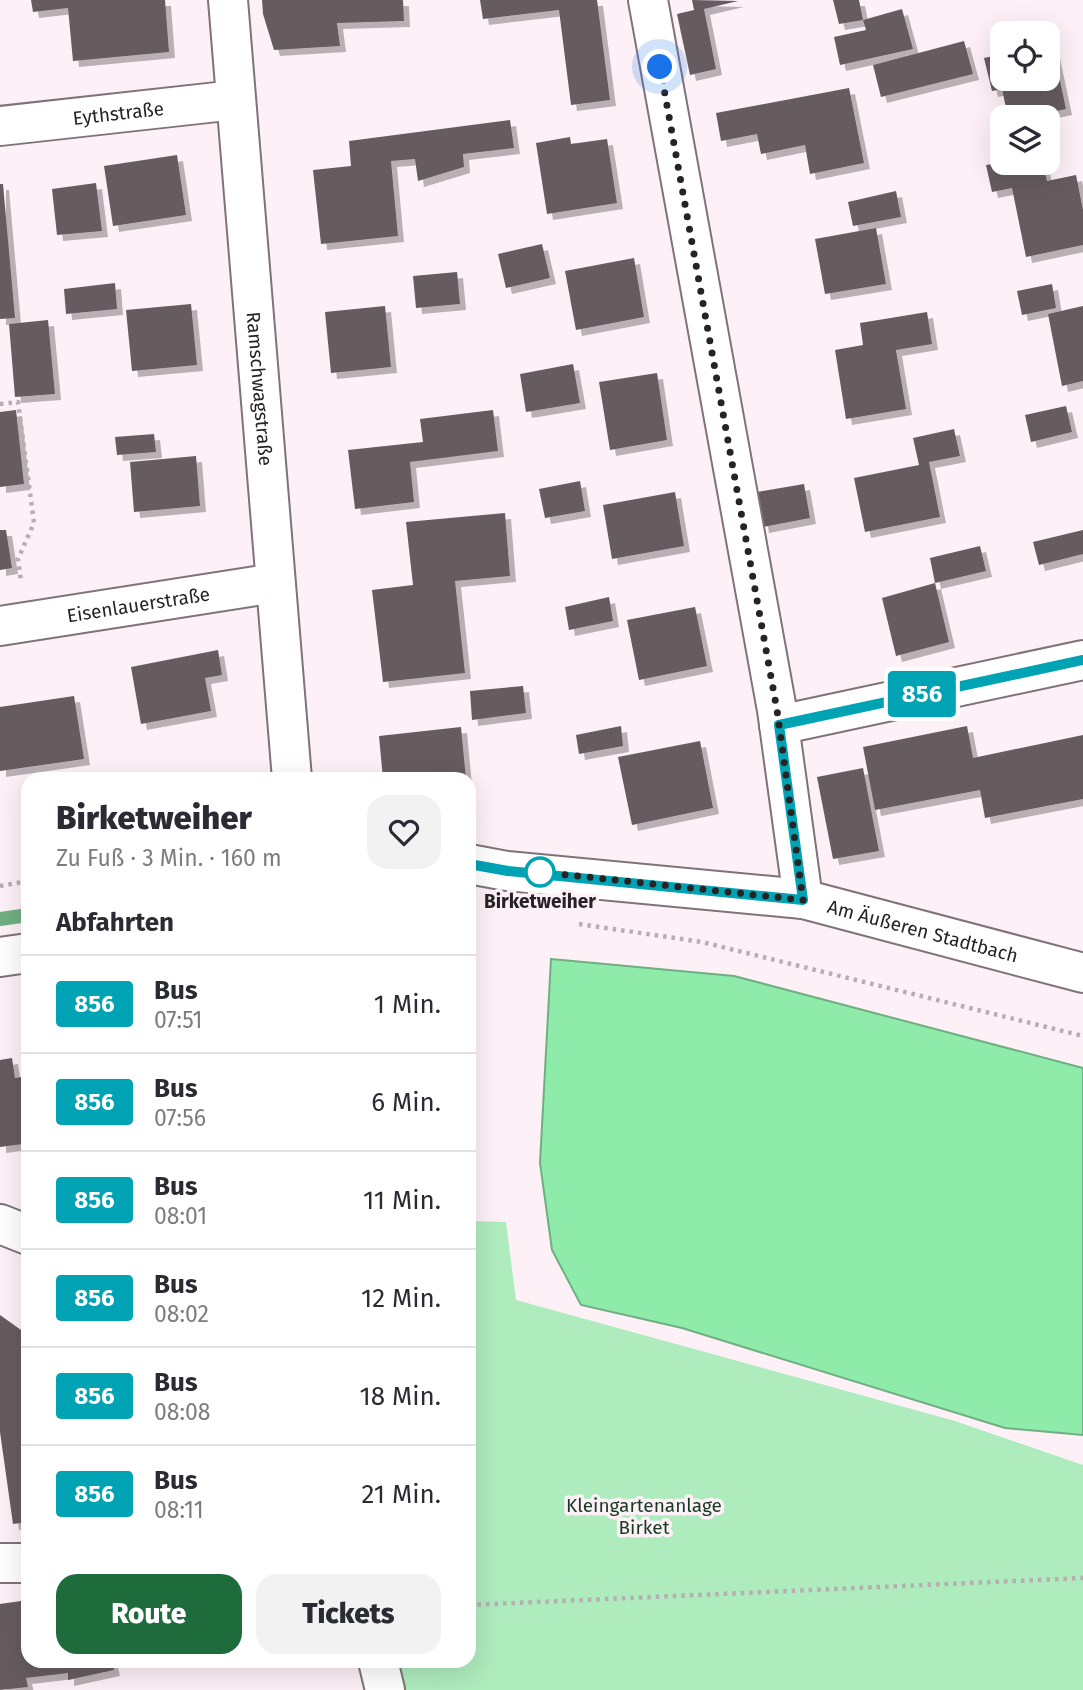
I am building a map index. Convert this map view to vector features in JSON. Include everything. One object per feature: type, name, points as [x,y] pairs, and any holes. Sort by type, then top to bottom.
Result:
[{"type":"street","name":"Ramschwagstraße","points":[[228,0],[291,772]]},
{"type":"street","points":[[648,0],[779,725],[803,900]]},
{"type":"street","name":"Eythstraße","points":[[0,127],[235,100]]},
{"type":"street","name":"Eisenlauerstraße","points":[[14,624],[275,583]]},
{"type":"street","points":[[779,725],[1083,660]]},
{"type":"street","name":"Am Äußeren Stadtbach","points":[[476,865],[508,871],[803,900],[1083,973]]},
{"type":"street","points":[[0,957],[21,954]]},
{"type":"street","points":[[0,1224],[21,1232]]},
{"type":"street","points":[[0,1563],[21,1563]]},
{"type":"street","points":[[380,1668],[385,1690]]},
{"type":"path","points":[[0,404],[18,402],[34,523],[18,559],[14,624]]},
{"type":"path","points":[[0,886],[21,882]]},
{"type":"path","points":[[572,923],[702,942],[1083,1036]]},
{"type":"path","points":[[476,1605],[1083,1578]]},
{"type":"green space","name":"Kleingartenanlage Birket","points":[[476,1221],[506,1222],[516,1300],[955,1421],[1083,1465],[1083,1690],[399,1690],[394,1668],[476,1668]]},
{"type":"shaded area","name":"Birketweiher","points":[[551,959],[734,976],[1083,1068],[1083,1435],[1005,1428],[682,1328],[581,1305],[552,1250],[540,1163]]},
{"type":"building","points":[[31,0],[165,0],[169,52],[73,61],[68,8],[33,12]]},
{"type":"building","points":[[262,0],[403,0],[404,21],[337,23],[340,46],[274,50],[263,14]]},
{"type":"building","points":[[480,0],[597,0],[610,100],[571,105],[559,10],[483,19]]},
{"type":"building","points":[[692,0],[738,1],[704,9],[716,69],[690,75],[677,14],[694,10]]},
{"type":"building","points":[[833,0],[859,0],[863,20],[839,24]]},
{"type":"building","points":[[902,9],[913,49],[840,65],[834,37],[866,30],[863,20]]},
{"type":"building","points":[[964,41],[973,74],[881,97],[873,65]]},
{"type":"building","points":[[990,57],[990,83],[984,58]]},
{"type":"building","points":[[1060,81],[1066,109],[1060,110],[1060,105],[1005,105],[1002,91],[1060,91]]},
{"type":"building","points":[[849,88],[864,163],[810,174],[805,145],[761,154],[757,134],[721,141],[716,113]]},
{"type":"building","points":[[510,120],[514,148],[463,154],[464,167],[418,181],[415,159],[391,161],[398,236],[321,244],[313,170],[351,166],[349,141]]},
{"type":"building","points":[[570,137],[571,144],[607,139],[617,203],[547,214],[536,143]]},
{"type":"building","points":[[177,155],[186,215],[113,226],[104,166]]},
{"type":"building","points":[[990,164],[990,175],[1046,175],[1047,181],[1076,175],[1083,210],[1083,245],[1026,257],[1012,188],[992,192],[986,165]]},
{"type":"building","points":[[96,183],[102,231],[57,235],[52,189]]},
{"type":"building","points":[[0,184],[3,184],[15,318],[0,319]]},
{"type":"building","points":[[896,191],[901,217],[853,226],[848,202]]},
{"type":"building","points":[[876,228],[886,284],[825,294],[815,239]]},
{"type":"building","points":[[542,244],[550,278],[506,288],[498,254]]},
{"type":"building","points":[[634,258],[644,317],[576,330],[565,271]]},
{"type":"building","points":[[457,272],[460,304],[416,308],[413,276]]},
{"type":"building","points":[[115,283],[117,309],[66,314],[64,289]]},
{"type":"building","points":[[1052,284],[1056,308],[1022,315],[1017,291]]},
{"type":"building","points":[[191,304],[197,365],[132,371],[126,310]]},
{"type":"building","points":[[385,306],[391,367],[331,373],[325,312]]},
{"type":"building","points":[[1083,306],[1083,381],[1062,386],[1048,314]]},
{"type":"building","points":[[927,312],[932,344],[896,350],[906,409],[846,419],[835,350],[863,345],[860,323]]},
{"type":"building","points":[[48,320],[55,394],[15,397],[9,324]]},
{"type":"building","points":[[573,364],[580,403],[526,412],[520,374]]},
{"type":"building","points":[[657,373],[667,440],[610,450],[599,382]]},
{"type":"building","points":[[1066,406],[1072,432],[1031,442],[1025,415]]},
{"type":"building","points":[[16,410],[24,484],[0,487],[0,412]]},
{"type":"building","points":[[493,410],[498,451],[410,462],[414,502],[355,509],[348,450],[423,442],[420,419]]},
{"type":"building","points":[[954,429],[960,456],[929,462],[940,517],[865,532],[854,478],[919,465],[913,438]]},
{"type":"building","points":[[154,434],[156,452],[117,455],[115,437]]},
{"type":"building","points":[[196,456],[200,506],[134,512],[130,462]]},
{"type":"building","points":[[580,481],[585,511],[545,518],[539,489]]},
{"type":"building","points":[[804,484],[810,518],[763,527],[757,492]]},
{"type":"building","points":[[675,492],[684,546],[612,559],[603,505]]},
{"type":"building","points":[[505,513],[510,576],[455,581],[465,673],[383,682],[372,590],[413,585],[406,522]]},
{"type":"building","points":[[0,530],[6,530],[12,568],[0,570]]},
{"type":"building","points":[[1083,530],[1083,554],[1039,565],[1033,542]]},
{"type":"building","points":[[980,546],[986,571],[935,583],[930,558]]},
{"type":"building","points":[[935,583],[949,642],[896,656],[882,598]]},
{"type":"building","points":[[609,597],[613,621],[569,630],[565,607]]},
{"type":"building","points":[[695,607],[707,666],[639,680],[627,620]]},
{"type":"building","points":[[218,650],[222,675],[205,678],[211,711],[141,724],[131,667]]},
{"type":"building","points":[[523,686],[526,713],[472,720],[470,691]]},
{"type":"building","points":[[74,696],[84,759],[0,771],[0,707]]},
{"type":"building","points":[[621,726],[623,746],[579,754],[576,735]]},
{"type":"building","points":[[967,726],[973,758],[1083,735],[1083,799],[985,818],[980,790],[875,810],[863,747]]},
{"type":"building","points":[[461,727],[465,772],[382,772],[379,736]]},
{"type":"building","points":[[700,741],[713,808],[632,825],[618,757]]},
{"type":"building","points":[[863,768],[879,851],[833,859],[817,777]]},
{"type":"building","points":[[12,1058],[15,1078],[21,1077],[21,1144],[0,1147],[0,1060]]},
{"type":"building","points":[[0,1315],[21,1330],[21,1523],[13,1524],[0,1432]]},
{"type":"building","points":[[21,1601],[21,1668],[114,1670],[68,1680],[68,1673],[26,1678],[28,1687],[0,1690],[0,1604]]},
{"type":"waterway","points":[[0,919],[21,916]]},
{"type":"bus line","name":"856","points":[[476,865],[508,871],[540,872],[803,900],[779,725],[1083,660]]},
{"type":"place","name":"Birketweiher","points":[[540,872]]},
{"type":"route","points":[[540,872],[803,900],[777,710],[660,67]]}]
